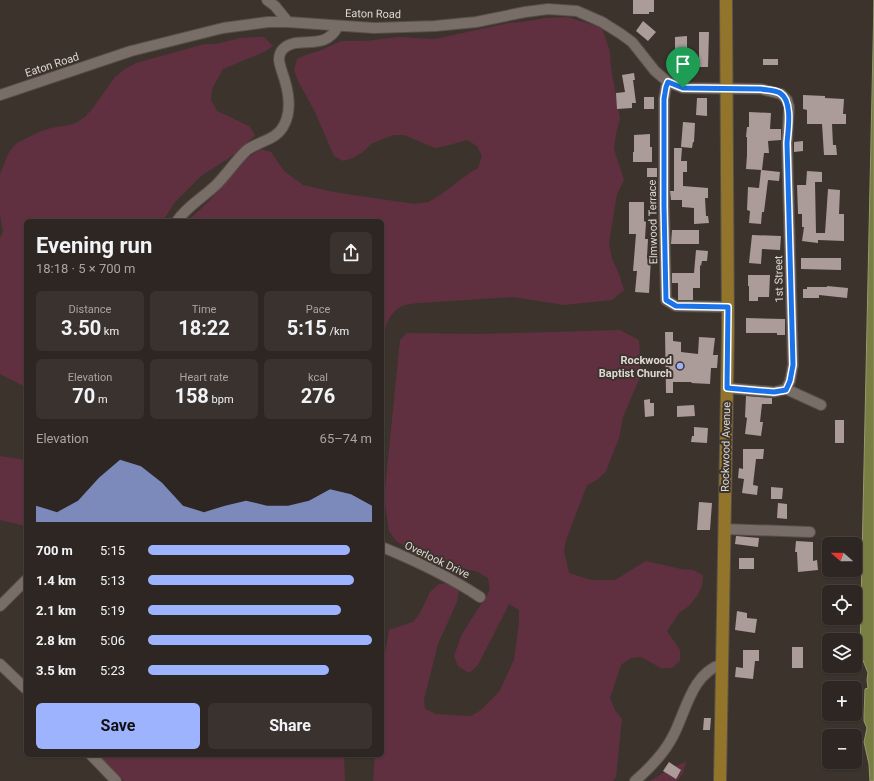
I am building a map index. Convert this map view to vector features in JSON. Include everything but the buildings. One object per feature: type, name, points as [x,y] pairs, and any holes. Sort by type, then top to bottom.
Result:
[{"type":"main road","name":"Rockwood Avenue","points":[[720,781],[728,307],[726,0]]},
{"type":"street","points":[[267,0],[275,6],[288,22]]},
{"type":"street","name":"Eaton Road","points":[[0,95],[131,51],[223,28],[268,22],[374,28],[435,26],[476,22],[548,9],[577,11],[602,22],[622,34],[632,42],[655,70],[668,82],[683,88],[761,89],[771,91],[781,94],[787,100],[789,107]]},
{"type":"street","points":[[179,219],[216,185],[248,150],[273,137],[283,127],[286,120],[288,102],[286,85],[279,60],[281,52],[287,46],[292,44],[315,42],[329,38],[338,26]]},
{"type":"street","name":"Elmwood Terrace","points":[[668,82],[664,99],[666,300],[676,306],[728,307]]},
{"type":"street","name":"1st Street","points":[[786,390],[790,381],[793,365],[787,143],[789,107]]},
{"type":"street","points":[[727,388],[774,392],[786,390],[821,405]]},
{"type":"street","points":[[724,529],[810,532]]},
{"type":"street","name":"Overlook Drive","points":[[384,548],[421,564],[465,587],[480,597]]},
{"type":"street","points":[[0,606],[24,582]]},
{"type":"street","points":[[0,664],[24,687]]},
{"type":"street","points":[[635,781],[664,751],[674,735],[692,691],[704,676],[714,667],[722,664]]},
{"type":"street","points":[[93,757],[116,781]]},
{"type":"shaded area","points":[[874,0],[874,781],[870,781],[869,764],[864,742],[867,728],[864,721],[864,715],[865,689],[868,688],[868,673],[862,658],[862,633],[860,633],[861,625],[862,625],[862,560]]},
{"type":"shaded area","points":[[568,17],[602,28],[610,52],[611,68],[620,118],[614,149],[624,180],[617,194],[609,243],[612,259],[624,290],[612,300],[564,305],[513,297],[408,304],[397,309],[393,313],[386,327],[384,336],[384,219],[190,219],[211,199],[225,180],[241,163],[260,149],[271,152],[284,171],[303,185],[333,192],[415,204],[428,202],[434,199],[478,168],[482,156],[477,146],[467,140],[435,148],[404,135],[393,135],[371,144],[363,152],[353,158],[343,161],[334,156],[315,112],[298,81],[294,70],[297,59],[341,41],[365,41],[399,37],[435,39],[509,23],[545,18]]},
{"type":"shaded area","points":[[264,37],[273,46],[264,52],[223,69],[212,89],[211,100],[217,111],[249,126],[255,135],[238,152],[201,176],[175,202],[164,219],[24,219],[24,386],[0,374],[0,238],[3,232],[0,215],[0,174],[9,152],[17,143],[39,132],[51,128],[74,124],[85,117],[115,77],[136,63],[205,44],[217,44],[240,38]]},
{"type":"shaded area","points":[[620,330],[639,340],[641,375],[623,417],[619,438],[606,471],[597,480],[587,485],[566,540],[564,551],[569,573],[591,580],[615,580],[646,561],[681,569],[693,570],[703,575],[702,586],[697,596],[689,606],[680,612],[667,631],[680,650],[680,661],[672,668],[661,668],[641,657],[631,658],[621,665],[610,698],[615,710],[622,719],[616,777],[613,781],[373,781],[375,757],[384,757],[384,660],[389,630],[413,622],[420,613],[430,592],[439,584],[451,583],[459,591],[457,602],[438,644],[424,699],[425,709],[436,714],[471,716],[481,710],[499,692],[514,660],[519,610],[509,604],[478,665],[469,673],[458,666],[454,656],[462,634],[490,590],[488,578],[478,572],[449,565],[406,547],[396,541],[389,531],[384,499],[400,340],[407,333],[477,334]]},
{"type":"shaded area","points":[[0,456],[24,460],[24,526],[0,520]]},
{"type":"shaded area","points":[[99,757],[344,757],[345,781],[124,781]]},
{"type":"shaded area","points":[[686,762],[683,773],[677,781],[650,781],[672,768]]},
{"type":"place","name":"Rockwood Baptist Church","points":[[680,366]]},
{"type":"route","points":[[668,82],[683,88],[761,89],[781,94],[787,100],[789,107],[787,143],[793,365],[790,381],[786,390],[774,392],[727,388],[728,307],[676,306],[666,300],[664,99],[668,82]]}]
